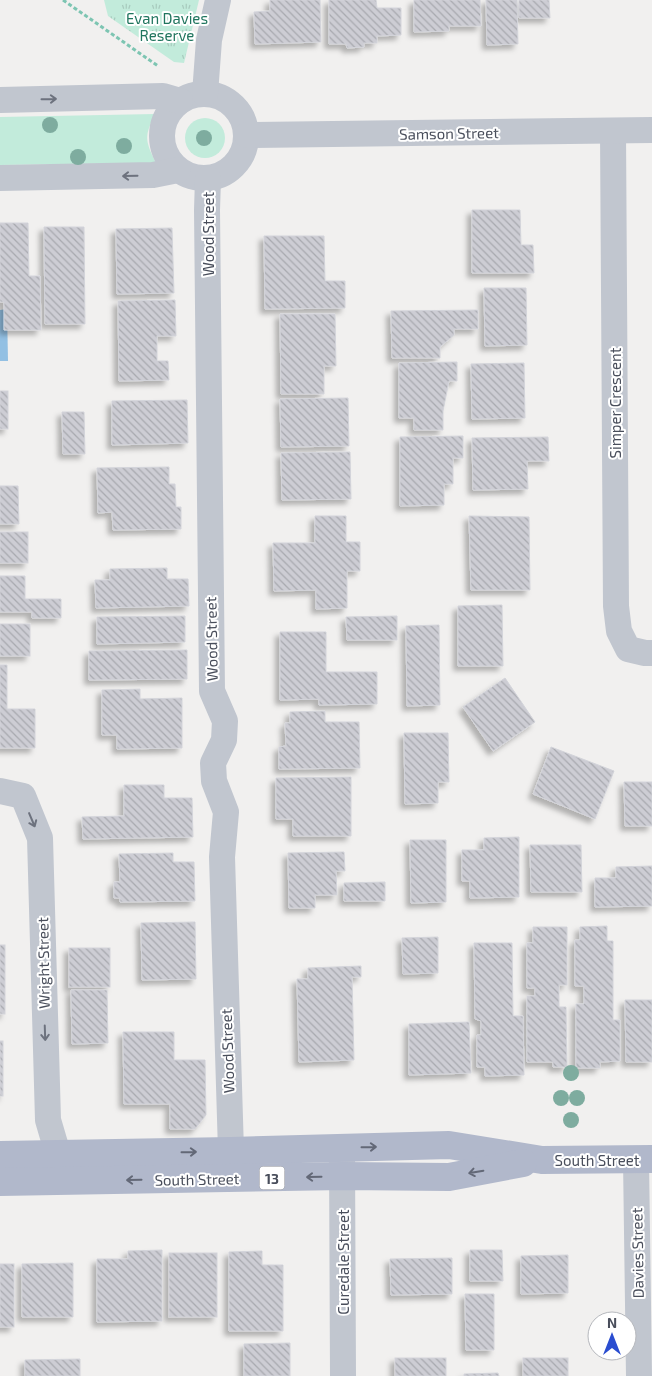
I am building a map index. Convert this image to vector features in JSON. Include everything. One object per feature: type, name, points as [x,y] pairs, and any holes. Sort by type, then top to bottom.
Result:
[{"type":"main road","name":"South Street","points":[[0,1155],[449,1145],[542,1160],[644,1159]]},
{"type":"main road","name":"South Street","points":[[0,1182],[343,1176],[449,1177],[542,1160]]},
{"type":"street","points":[[205,94],[209,40],[218,0]]},
{"type":"street","points":[[205,94],[218,96],[229,102],[238,111],[244,123],[246,135],[244,151],[236,165],[223,174],[208,179],[187,175],[178,170],[168,159],[162,144],[162,128],[168,113],[180,101],[192,96],[205,94]]},
{"type":"street","points":[[0,100],[162,96],[180,101]]},
{"type":"street","name":"Samson Street","points":[[246,135],[652,130]]},
{"type":"street","name":"Simper Crescent","points":[[613,131],[616,606],[619,631],[628,649],[652,653]]},
{"type":"street","points":[[0,178],[153,175],[178,170]]},
{"type":"street","name":"Wood Street","points":[[208,179],[212,691],[225,721],[224,740],[213,763],[214,782],[226,812],[222,857],[231,1151]]},
{"type":"street","name":"Wright Street","points":[[0,791],[23,796],[40,838],[48,1120],[58,1154]]},
{"type":"street","name":"Curedale Street","points":[[342,1147],[343,1376]]},
{"type":"street","name":"Davies Street","points":[[639,1376],[644,1159]]},
{"type":"path","points":[[63,0],[162,70]]},
{"type":"green space","name":"Evan Davies Reserve","points":[[104,0],[199,0],[184,63],[174,62],[108,16]]},
{"type":"green space","points":[[155,114],[147,138],[156,163],[0,165],[0,117]]},
{"type":"green space","points":[[205,118],[219,124],[225,138],[219,152],[205,158],[191,152],[185,138],[191,124]]},
{"type":"water","points":[[7,309],[8,361],[0,361],[0,310]]},
{"type":"building","points":[[270,0],[320,0],[321,42],[255,44],[254,12],[270,11]]},
{"type":"building","points":[[329,0],[376,0],[377,8],[401,8],[401,35],[377,36],[377,43],[364,43],[364,47],[347,48],[346,44],[329,44]]},
{"type":"building","points":[[414,0],[480,0],[481,26],[449,26],[449,31],[414,32]]},
{"type":"building","points":[[486,0],[517,0],[518,44],[487,45]]},
{"type":"building","points":[[519,0],[549,0],[550,18],[519,18]]},
{"type":"building","points":[[472,210],[520,210],[521,245],[533,245],[534,273],[472,273]]},
{"type":"building","points":[[0,223],[28,223],[29,276],[40,276],[41,330],[4,330],[4,302],[0,302]]},
{"type":"building","points":[[44,227],[84,227],[85,324],[45,324]]},
{"type":"building","points":[[172,228],[174,293],[117,294],[116,229]]},
{"type":"building","points":[[264,236],[324,236],[325,281],[345,281],[345,308],[265,309]]},
{"type":"building","points":[[484,288],[526,288],[527,345],[485,346]]},
{"type":"building","points":[[175,300],[176,336],[157,336],[157,361],[168,361],[169,380],[119,381],[118,301]]},
{"type":"building","points":[[478,310],[478,329],[454,329],[454,335],[440,347],[440,358],[392,358],[391,311]]},
{"type":"building","points":[[280,314],[335,314],[336,366],[324,366],[324,394],[281,394]]},
{"type":"building","points":[[457,362],[457,381],[449,381],[443,411],[443,430],[414,430],[414,418],[399,418],[399,363]]},
{"type":"building","points":[[524,363],[525,418],[472,419],[471,364]]},
{"type":"building","points":[[0,391],[8,391],[8,429],[0,429]]},
{"type":"building","points":[[348,398],[349,446],[281,447],[280,399]]},
{"type":"building","points":[[187,400],[188,443],[112,445],[112,401]]},
{"type":"building","points":[[62,412],[84,412],[85,454],[63,454]]},
{"type":"building","points":[[463,436],[463,458],[453,458],[453,484],[444,484],[444,505],[400,506],[400,437]]},
{"type":"building","points":[[548,437],[549,461],[527,461],[528,489],[473,490],[472,438]]},
{"type":"building","points":[[350,452],[351,499],[282,500],[281,453]]},
{"type":"building","points":[[169,467],[169,484],[175,484],[176,507],[181,507],[181,529],[113,530],[112,512],[98,513],[97,468]]},
{"type":"building","points":[[0,486],[18,486],[19,524],[0,524]]},
{"type":"building","points":[[315,516],[346,516],[346,542],[360,542],[360,571],[347,571],[347,608],[316,609],[316,590],[274,591],[273,543],[315,543]]},
{"type":"building","points":[[469,516],[529,517],[530,590],[471,590]]},
{"type":"building","points":[[0,532],[28,532],[28,563],[0,563]]},
{"type":"building","points":[[167,568],[167,579],[188,579],[189,606],[96,608],[95,580],[110,580],[110,569]]},
{"type":"building","points":[[0,576],[25,576],[25,599],[61,599],[61,618],[32,618],[32,612],[0,612]]},
{"type":"building","points":[[502,605],[503,666],[458,666],[458,606]]},
{"type":"building","points":[[185,616],[185,642],[97,644],[97,617]]},
{"type":"building","points":[[397,616],[397,640],[347,640],[346,617]]},
{"type":"building","points":[[0,624],[30,624],[30,656],[0,656]]},
{"type":"building","points":[[439,625],[440,705],[407,706],[406,626]]},
{"type":"building","points":[[280,632],[326,632],[326,672],[377,672],[377,704],[319,705],[319,699],[280,700]]},
{"type":"building","points":[[187,650],[187,679],[89,680],[89,651]]},
{"type":"building","points":[[0,665],[7,665],[7,709],[35,709],[35,748],[0,748]]},
{"type":"building","points":[[505,678],[535,722],[493,751],[463,707]]},
{"type":"building","points":[[140,689],[140,699],[182,698],[182,748],[117,749],[117,735],[102,735],[102,690]]},
{"type":"building","points":[[325,711],[325,722],[359,722],[360,768],[279,769],[279,747],[286,746],[285,723],[290,723],[290,712]]},
{"type":"building","points":[[404,733],[448,733],[449,782],[438,782],[438,803],[405,804]]},
{"type":"building","points":[[551,747],[614,771],[595,819],[533,794]]},
{"type":"building","points":[[351,777],[351,836],[293,836],[293,819],[276,819],[276,778]]},
{"type":"building","points":[[624,782],[652,782],[652,826],[625,826]]},
{"type":"building","points":[[124,785],[164,785],[164,798],[192,798],[193,837],[83,839],[82,817],[124,816]]},
{"type":"building","points":[[519,837],[519,897],[470,898],[470,881],[462,881],[462,850],[484,850],[484,838]]},
{"type":"building","points":[[410,840],[446,840],[446,902],[411,903]]},
{"type":"building","points":[[530,845],[581,845],[582,892],[531,892]]},
{"type":"building","points":[[344,852],[345,871],[336,871],[337,895],[315,895],[315,908],[289,908],[288,853]]},
{"type":"building","points":[[173,853],[173,862],[194,862],[195,901],[120,902],[120,898],[114,898],[114,882],[120,882],[119,854]]},
{"type":"building","points":[[652,866],[652,906],[595,907],[595,878],[616,878],[616,867]]},
{"type":"building","points":[[385,882],[385,901],[344,901],[344,883]]},
{"type":"building","points":[[195,922],[196,979],[142,980],[141,923]]},
{"type":"building","points":[[607,926],[607,941],[613,941],[613,1020],[620,1020],[620,1061],[600,1062],[600,1068],[576,1068],[576,1004],[584,1004],[584,986],[575,986],[575,940],[580,940],[580,927]]},
{"type":"building","points":[[533,927],[567,927],[567,985],[559,985],[559,1007],[566,1007],[567,1067],[553,1067],[553,1062],[527,1062],[527,996],[535,996],[535,988],[527,988],[527,943],[533,943]]},
{"type":"building","points":[[438,937],[438,973],[403,974],[402,938]]},
{"type":"building","points":[[474,943],[512,943],[513,1016],[523,1016],[524,1075],[485,1076],[485,1067],[477,1067],[477,1035],[481,1035],[481,1021],[475,1019]]},
{"type":"building","points":[[0,945],[5,945],[5,1014],[0,1014]]},
{"type":"building","points":[[69,948],[110,948],[110,987],[69,987]]},
{"type":"building","points":[[361,966],[361,977],[352,977],[354,1060],[299,1062],[297,979],[308,979],[308,968]]},
{"type":"building","points":[[71,990],[107,990],[108,1043],[72,1044]]},
{"type":"building","points":[[625,1000],[652,1000],[652,1062],[626,1062]]},
{"type":"building","points":[[469,1022],[471,1073],[409,1075],[409,1024]]},
{"type":"building","points":[[123,1032],[174,1032],[174,1060],[205,1060],[206,1115],[195,1129],[170,1129],[170,1104],[124,1104]]},
{"type":"building","points":[[0,1041],[3,1041],[3,1096],[0,1096]]},
{"type":"building","points":[[162,1250],[162,1321],[97,1322],[97,1259],[128,1259],[128,1251]]},
{"type":"building","points":[[470,1250],[502,1250],[503,1281],[470,1281]]},
{"type":"building","points":[[262,1251],[262,1265],[283,1265],[283,1331],[229,1331],[229,1252]]},
{"type":"building","points":[[169,1253],[217,1253],[217,1317],[169,1317]]},
{"type":"building","points":[[568,1255],[568,1293],[521,1294],[521,1256]]},
{"type":"building","points":[[452,1258],[452,1294],[391,1295],[390,1259]]},
{"type":"building","points":[[73,1263],[73,1317],[22,1317],[22,1264]]},
{"type":"building","points":[[0,1264],[14,1264],[14,1327],[0,1327]]},
{"type":"building","points":[[465,1294],[494,1294],[494,1350],[466,1350]]},
{"type":"building","points":[[290,1343],[290,1376],[244,1376],[244,1344]]},
{"type":"building","points":[[395,1358],[446,1358],[446,1376],[395,1376]]},
{"type":"building","points":[[523,1358],[568,1358],[568,1376],[523,1376]]},
{"type":"building","points":[[80,1359],[80,1376],[25,1376],[25,1360]]},
{"type":"building","points":[[498,1373],[499,1376],[464,1376],[464,1374]]}]
